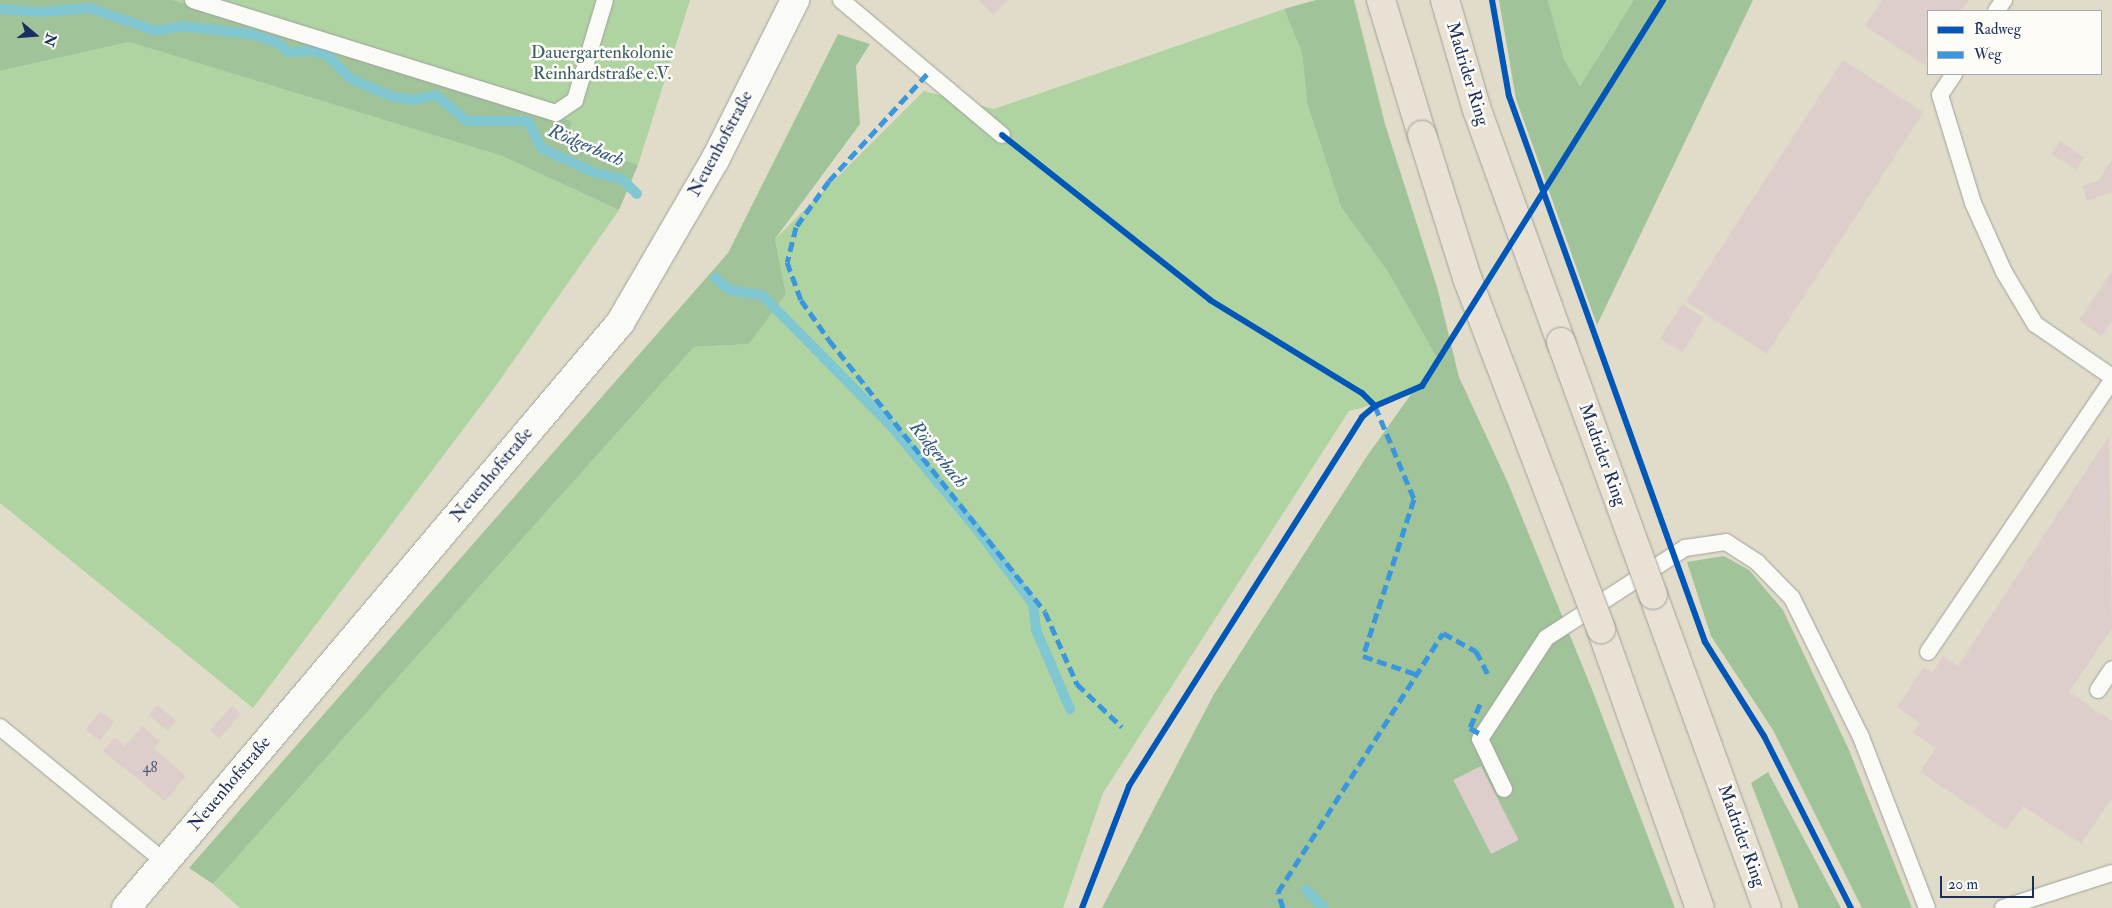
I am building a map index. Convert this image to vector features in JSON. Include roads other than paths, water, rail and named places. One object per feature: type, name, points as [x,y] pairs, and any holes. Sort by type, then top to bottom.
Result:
[{"type":"main road","points":[[1381,0],[1467,278],[1601,629],[1700,908]]},
{"type":"main road","name":"Madrider Ring","points":[[1445,0],[1477,110],[1767,908]]},
{"type":"street","name":"Neuenhofstraße","points":[[126,908],[620,323],[715,160],[795,0]]},
{"type":"lane","points":[[193,0],[556,114],[576,100],[605,0]]},
{"type":"lane","points":[[841,0],[1002,135]]},
{"type":"lane","points":[[1928,652],[2112,379],[2035,324],[2004,272],[1973,203],[1940,95],[1953,75]]},
{"type":"lane","points":[[1504,789],[1480,739],[1546,638],[1685,548],[1726,542],[1757,562],[1792,598],[1861,736],[1927,908]]},
{"type":"lane","points":[[2098,690],[2112,669]]},
{"type":"lane","points":[[0,727],[164,862]]},
{"type":"lane","points":[[2003,908],[2112,873]]},
{"type":"waterway","name":"Rödgerbach","points":[[0,9],[41,12],[90,8],[156,31],[182,26],[251,34],[278,43],[288,52],[314,51],[328,56],[350,78],[391,96],[412,100],[436,95],[467,121],[528,121],[541,148],[593,172],[622,179],[637,194]]},
{"type":"waterway","name":"Rödgerbach","points":[[715,278],[730,290],[762,295],[892,427],[976,528],[1033,604],[1036,630],[1070,709]]},
{"type":"waterway","name":"Rödgerbach","points":[[1306,890],[1324,908]]},
{"type":"park label","name":"Dauergartenkolonie Reinhardstraße e.V.","points":[[602,64]]}]
